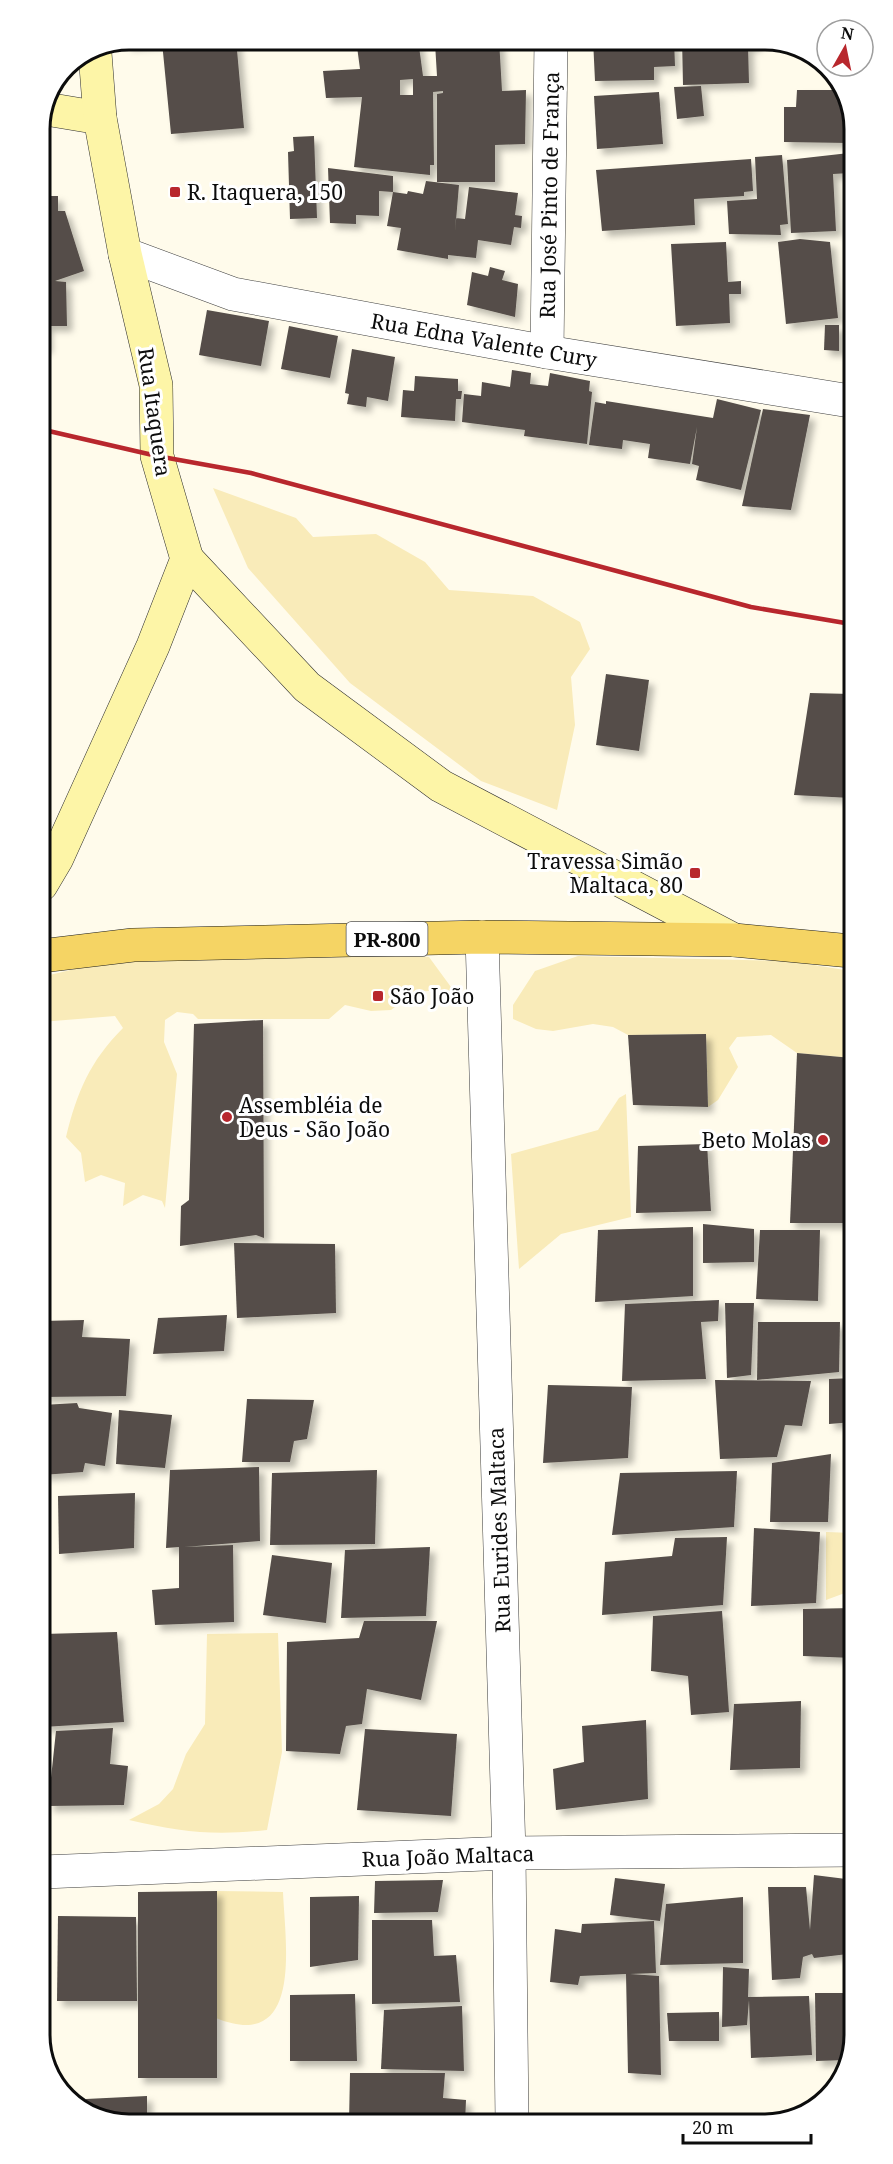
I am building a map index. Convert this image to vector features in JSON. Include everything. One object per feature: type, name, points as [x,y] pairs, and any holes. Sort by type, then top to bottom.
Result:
[{"type":"main road","name":"Rua Itaquera","points":[[95,58],[100,118],[125,254],[156,385],[157,456],[187,560]]},
{"type":"main road","points":[[52,110],[100,118]]},
{"type":"main road","points":[[50,870],[153,646],[187,560],[307,687],[441,786],[734,940]]},
{"type":"main road","name":"PR-800","points":[[50,955],[134,945],[482,937],[734,940],[844,950]]},
{"type":"street","name":"Rua José Pinto de França","points":[[547,352],[551,50]]},
{"type":"street","name":"Rua Edna Valente Cury","points":[[125,254],[233,294],[547,352],[844,400]]},
{"type":"street","name":"Rua Eurides Maltaca","points":[[482,937],[509,1853],[512,2114]]},
{"type":"street","name":"Rua João Maltaca","points":[[49,1872],[509,1853],[844,1850]]},
{"type":"sand","points":[[213,488],[296,518],[313,537],[376,534],[425,562],[449,590],[533,596],[580,622],[590,649],[571,677],[575,725],[557,810],[481,781],[350,683],[248,568]]},
{"type":"sand","points":[[284,946],[429,957],[459,998],[442,990],[415,992],[391,1010],[371,1011],[345,1005],[329,1019],[198,1019],[193,1014],[177,1012],[165,1020],[164,1042],[177,1074],[165,1208],[162,1201],[143,1195],[123,1206],[125,1183],[101,1175],[85,1182],[81,1153],[66,1137],[86,1078],[93,1065],[123,1028],[115,1016],[50,1021],[50,975],[113,960]]},
{"type":"sand","points":[[578,956],[789,961],[844,970],[844,1057],[797,1053],[771,1035],[737,1037],[729,1048],[738,1067],[718,1100],[708,1107],[706,1034],[628,1035],[613,1027],[593,1024],[553,1031],[536,1029],[513,1019],[513,1005],[535,971]]},
{"type":"sand","points":[[626,1094],[631,1217],[561,1234],[519,1269],[511,1154],[598,1130],[619,1098]]},
{"type":"sand","points":[[826,1532],[844,1533],[844,1593],[826,1600]]},
{"type":"sand","points":[[278,1633],[282,1752],[267,1830],[230,1833],[198,1832],[129,1820],[159,1804],[173,1789],[186,1754],[205,1724],[207,1634]]},
{"type":"sand","points":[[217,1891],[283,1892],[286,1963],[283,1987],[276,2007],[264,2021],[244,2025],[216,2018]]},
{"type":"building","points":[[163,50],[237,50],[244,128],[171,134]]},
{"type":"building","points":[[357,50],[419,50],[423,76],[437,76],[435,50],[500,50],[502,91],[526,90],[525,144],[495,145],[495,182],[437,182],[437,94],[443,91],[433,92],[434,165],[430,165],[430,175],[354,167],[362,97],[326,98],[323,71],[360,69]],"holes":[[[413,79],[413,95],[400,95],[400,80]]]},
{"type":"building","points":[[594,50],[674,50],[675,66],[654,67],[654,80],[595,81]]},
{"type":"building","points":[[682,50],[748,50],[749,83],[683,85]]},
{"type":"building","points":[[701,86],[704,116],[677,119],[674,87]]},
{"type":"building","points":[[797,90],[833,90],[843,119],[844,143],[784,142],[784,107],[796,107]]},
{"type":"building","points":[[659,92],[663,144],[597,149],[594,96]]},
{"type":"building","points":[[314,136],[317,218],[290,219],[288,152],[294,151],[293,137]]},
{"type":"building","points":[[844,154],[844,173],[833,174],[836,231],[791,233],[787,160]]},
{"type":"building","points":[[782,155],[788,224],[780,225],[781,235],[729,234],[727,201],[757,199],[755,157]]},
{"type":"building","points":[[751,159],[753,191],[744,192],[744,196],[694,199],[695,225],[602,231],[596,170]]},
{"type":"building","points":[[328,168],[393,176],[393,192],[379,191],[379,216],[356,215],[356,224],[330,223]]},
{"type":"building","points":[[426,181],[459,185],[456,218],[465,219],[469,187],[518,193],[515,215],[522,216],[521,228],[514,227],[511,245],[478,240],[476,258],[448,255],[448,259],[397,250],[401,228],[387,226],[393,192],[407,194],[408,191],[423,194]]},
{"type":"building","points":[[50,196],[58,196],[58,211],[65,211],[84,271],[55,281],[66,282],[67,326],[50,326]]},
{"type":"building","points":[[800,239],[830,242],[838,318],[786,324],[778,242]]},
{"type":"building","points":[[726,242],[728,282],[741,281],[741,294],[729,294],[730,323],[676,326],[671,244]]},
{"type":"building","points":[[490,267],[505,271],[502,280],[518,284],[515,317],[467,305],[472,272],[488,276]]},
{"type":"building","points":[[207,310],[269,321],[261,366],[199,355]]},
{"type":"building","points":[[825,325],[839,325],[839,351],[824,350]]},
{"type":"building","points":[[289,326],[338,336],[330,378],[281,369]]},
{"type":"building","points":[[352,349],[395,357],[388,401],[367,397],[366,407],[347,404],[349,394],[345,393]]},
{"type":"building","points":[[512,370],[531,373],[530,384],[548,386],[550,373],[590,381],[589,391],[592,392],[587,444],[524,436],[525,430],[462,422],[464,394],[481,396],[482,382],[510,387]]},
{"type":"building","points":[[415,376],[458,379],[458,391],[462,391],[461,399],[456,399],[455,421],[401,417],[403,390],[414,391]]},
{"type":"building","points":[[717,399],[761,410],[741,490],[696,480],[699,466],[692,464],[697,427],[690,464],[648,458],[650,444],[623,440],[622,449],[589,445],[595,402],[606,404],[606,401],[713,418]]},
{"type":"building","points":[[763,409],[810,415],[791,510],[742,506]]},
{"type":"building","points":[[606,674],[649,680],[639,751],[596,745]]},
{"type":"building","points":[[810,693],[844,694],[844,798],[794,795]]},
{"type":"building","name":"Assembléia de Deus - São João","points":[[263,1020],[264,1238],[256,1235],[180,1246],[181,1206],[189,1200],[194,1024]]},
{"type":"building","points":[[706,1034],[708,1107],[633,1105],[628,1035]]},
{"type":"building","name":"Beto Molas","points":[[797,1053],[844,1057],[844,1223],[790,1223]]},
{"type":"building","points":[[707,1144],[711,1211],[636,1213],[638,1146]]},
{"type":"building","points":[[703,1224],[754,1229],[754,1262],[703,1263]]},
{"type":"building","points":[[693,1227],[693,1296],[595,1302],[598,1230]]},
{"type":"building","points":[[760,1230],[820,1230],[818,1301],[756,1299]]},
{"type":"building","points":[[234,1243],[335,1244],[336,1313],[237,1318]]},
{"type":"building","points":[[719,1300],[718,1321],[701,1322],[706,1379],[622,1381],[625,1304]]},
{"type":"building","points":[[725,1303],[754,1303],[751,1375],[727,1378]]},
{"type":"building","points":[[227,1315],[224,1351],[153,1354],[158,1318]]},
{"type":"building","points":[[84,1320],[82,1337],[130,1339],[126,1396],[49,1397],[49,1321]]},
{"type":"building","points":[[758,1322],[840,1322],[839,1372],[757,1380]]},
{"type":"building","points":[[844,1378],[844,1423],[829,1424],[829,1379]]},
{"type":"building","points":[[715,1380],[811,1381],[802,1426],[785,1425],[777,1457],[720,1459]]},
{"type":"building","points":[[548,1385],[632,1387],[628,1458],[543,1463]]},
{"type":"building","points":[[247,1399],[314,1400],[307,1439],[294,1441],[290,1462],[242,1462]]},
{"type":"building","points":[[77,1403],[79,1408],[112,1413],[105,1466],[85,1463],[83,1472],[49,1474],[49,1405]]},
{"type":"building","points":[[119,1410],[172,1415],[165,1468],[116,1464]]},
{"type":"building","points":[[831,1454],[828,1522],[770,1522],[772,1463]]},
{"type":"building","points":[[259,1467],[260,1541],[184,1547],[233,1545],[234,1622],[155,1625],[152,1590],[179,1588],[179,1547],[166,1548],[170,1470]]},
{"type":"building","points":[[377,1470],[375,1544],[270,1545],[272,1473]]},
{"type":"building","points":[[737,1471],[734,1527],[612,1535],[620,1473]]},
{"type":"building","points":[[135,1493],[134,1548],[59,1554],[58,1496]]},
{"type":"building","points":[[754,1528],[820,1532],[816,1603],[751,1606]]},
{"type":"building","points":[[727,1537],[723,1605],[602,1615],[605,1562],[672,1556],[675,1538]]},
{"type":"building","points":[[430,1547],[426,1616],[341,1618],[345,1550]]},
{"type":"building","points":[[272,1555],[332,1563],[326,1623],[263,1615]]},
{"type":"building","points":[[844,1608],[844,1658],[803,1656],[803,1609]]},
{"type":"building","points":[[722,1611],[729,1712],[691,1715],[688,1676],[651,1671],[653,1616]]},
{"type":"building","points":[[364,1621],[437,1621],[421,1700],[367,1689],[362,1724],[346,1726],[340,1754],[286,1751],[287,1642],[359,1638]]},
{"type":"building","points":[[117,1632],[124,1722],[49,1727],[49,1634]]},
{"type":"building","points":[[801,1701],[800,1768],[730,1770],[734,1704]]},
{"type":"building","points":[[646,1720],[648,1799],[556,1810],[553,1769],[584,1762],[582,1726]]},
{"type":"building","points":[[113,1728],[110,1764],[128,1766],[124,1805],[49,1806],[56,1731]]},
{"type":"building","points":[[365,1729],[457,1734],[451,1816],[357,1810]]},
{"type":"building","points":[[814,1875],[844,1879],[844,1954],[814,1958],[812,1954],[803,1957],[800,1978],[772,1980],[768,1887],[806,1887],[810,1930]]},
{"type":"building","points":[[615,1878],[665,1884],[660,1921],[610,1915]]},
{"type":"building","points":[[443,1880],[438,1912],[374,1913],[375,1881]]},
{"type":"building","points":[[217,1891],[217,2078],[138,2078],[138,1892]]},
{"type":"building","points":[[359,1896],[358,1960],[310,1967],[310,1897]]},
{"type":"building","points":[[743,1897],[743,1963],[660,1965],[666,1904]]},
{"type":"building","points":[[58,1916],[136,1917],[137,2001],[57,2001]]},
{"type":"building","points":[[372,1920],[432,1920],[434,1956],[456,1955],[460,2002],[372,2004]]},
{"type":"building","points":[[654,1921],[656,1973],[630,1974],[659,1976],[661,2075],[628,2073],[626,1974],[580,1976],[578,1985],[550,1982],[555,1929],[581,1933],[582,1924]]},
{"type":"building","points":[[723,1967],[749,1969],[748,1997],[809,1996],[812,2055],[751,2058],[749,2000],[747,2025],[722,2027]]},
{"type":"building","points":[[815,1993],[844,1993],[844,2035],[839,2060],[816,2061]]},
{"type":"building","points":[[355,1994],[357,2061],[290,2061],[290,1995]]},
{"type":"building","points":[[462,2006],[464,2071],[381,2069],[384,2010]]},
{"type":"building","points":[[719,2012],[719,2041],[669,2041],[667,2013]]},
{"type":"building","points":[[350,2073],[445,2073],[443,2098],[466,2100],[465,2114],[349,2114]]},
{"type":"building","points":[[147,2096],[147,2114],[113,2113],[94,2106],[86,2099]]},
{"type":"railway","points":[[50,431],[157,456],[251,473],[751,607],[844,623]]},
{"type":"place","name":"R. Itaquera, 150","points":[[175,192]]},
{"type":"place","name":"Travessa Simão Maltaca, 80","points":[[695,873]]},
{"type":"place","name":"São João","points":[[378,996]]},
{"type":"place","name":"Assembléia de Deus - São João","points":[[227,1117]]},
{"type":"place","name":"Beto Molas","points":[[823,1140]]}]
